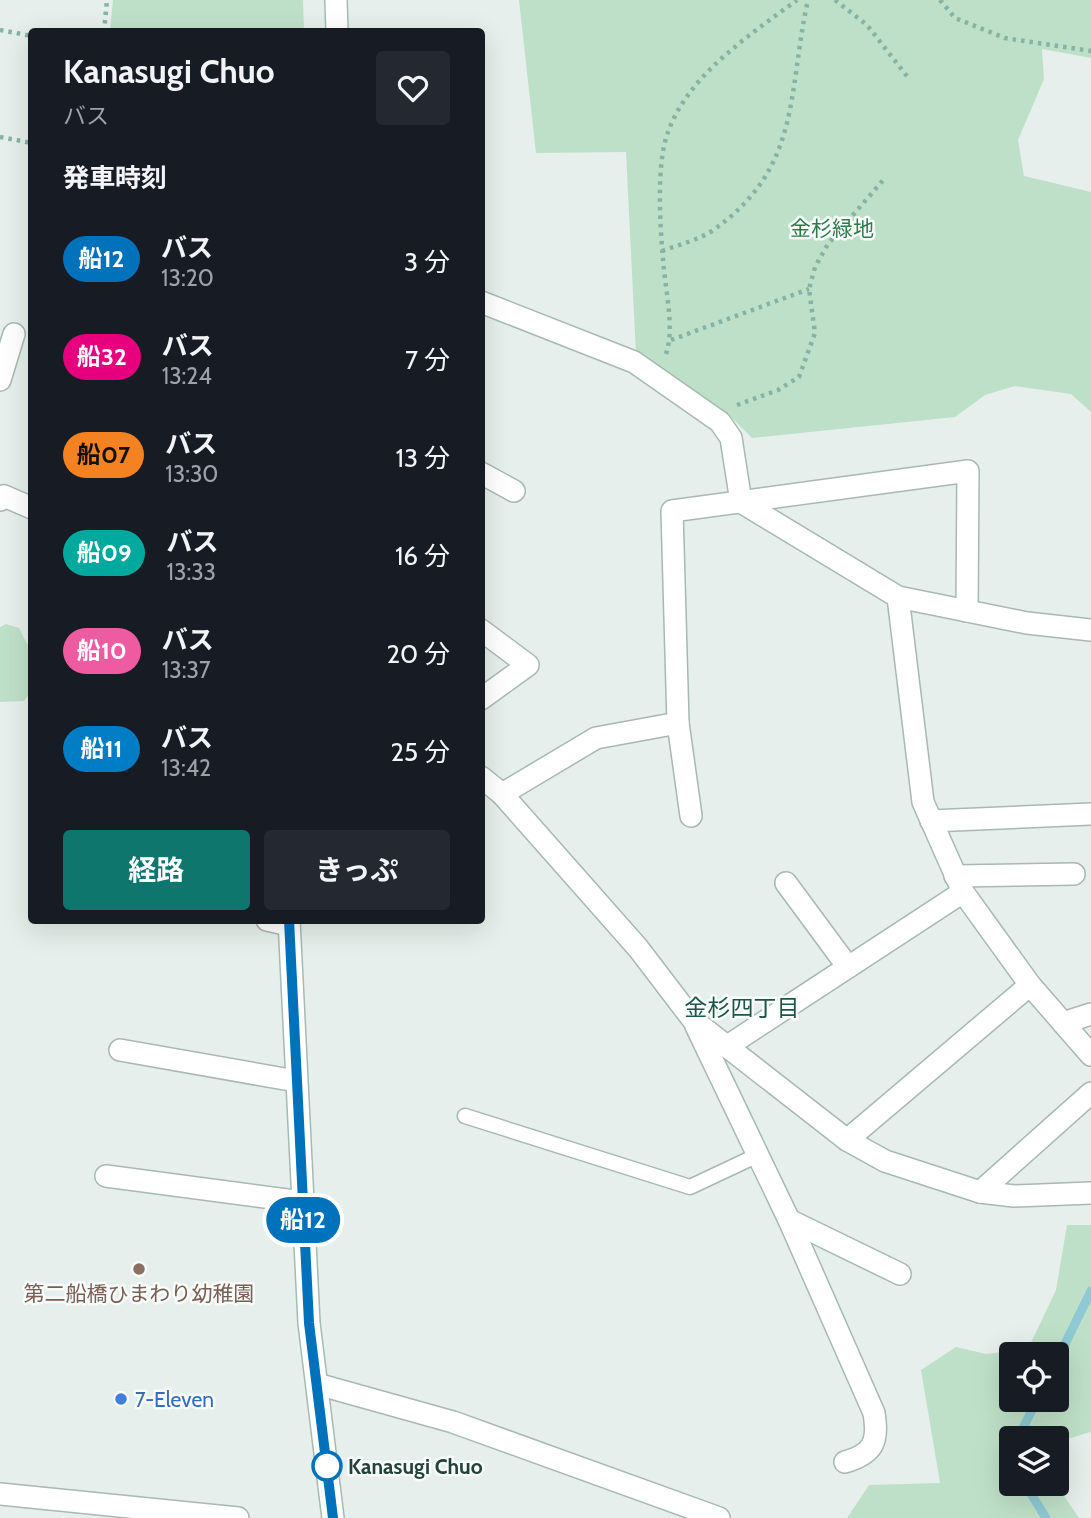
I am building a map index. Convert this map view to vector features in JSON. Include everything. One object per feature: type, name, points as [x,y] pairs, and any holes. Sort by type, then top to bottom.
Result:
[{"type":"street","points":[[336,0],[337,28]]},
{"type":"street","points":[[485,304],[634,362],[720,422],[731,438],[741,502],[898,597],[1027,623],[1091,630]]},
{"type":"street","points":[[0,380],[14,334]]},
{"type":"street","points":[[691,816],[678,723],[672,511],[968,471],[967,611]]},
{"type":"street","points":[[485,475],[514,491]]},
{"type":"street","points":[[1,497],[28,507]]},
{"type":"street","points":[[898,597],[922,802],[959,884],[1030,985],[1091,1055]]},
{"type":"street","points":[[485,633],[527,665],[485,696]]},
{"type":"street","points":[[502,794],[596,738],[678,723]]},
{"type":"street","points":[[485,780],[502,794],[638,948],[693,1020],[789,1220],[874,1413],[875,1439],[869,1451],[862,1457],[845,1462]]},
{"type":"street","points":[[931,821],[1091,814]]},
{"type":"street","points":[[726,1047],[848,967],[959,884],[1074,874]]},
{"type":"street","points":[[786,883],[848,967]]},
{"type":"street","points":[[289,924],[309,1323],[333,1518]]},
{"type":"street","points":[[847,1140],[1030,985]]},
{"type":"street","points":[[1063,1023],[1091,1014]]},
{"type":"street","points":[[693,1020],[847,1140],[885,1161],[980,1192],[1014,1196],[1091,1193]]},
{"type":"street","points":[[120,1050],[296,1081]]},
{"type":"street","points":[[980,1192],[1091,1093]]},
{"type":"street","points":[[106,1176],[302,1202]]},
{"type":"street","points":[[789,1220],[900,1274]]},
{"type":"street","points":[[317,1384],[453,1422],[719,1518]]},
{"type":"street","points":[[0,1494],[238,1518]]},
{"type":"lane","points":[[464,1116],[690,1187],[758,1155]]},
{"type":"path","points":[[104,28],[107,0]]},
{"type":"path","points":[[654,377],[671,340],[662,251],[662,169],[667,132],[692,88],[761,26],[797,0]]},
{"type":"path","points":[[662,251],[711,232],[766,180],[787,127],[808,0]]},
{"type":"path","points":[[835,0],[867,25],[910,79]]},
{"type":"path","points":[[940,0],[955,18],[1005,38],[1091,51]]},
{"type":"path","points":[[0,30],[28,35]]},
{"type":"path","points":[[0,137],[28,142]]},
{"type":"path","points":[[720,422],[723,410],[778,390],[799,377],[815,333],[808,289],[815,267],[828,244],[885,178]]},
{"type":"path","points":[[671,340],[808,289]]},
{"type":"green space","points":[[113,0],[303,0],[304,28],[110,28]]},
{"type":"green space","name":"金杉緑地","points":[[519,0],[1091,0],[1091,58],[1042,49],[1044,79],[1018,140],[1024,176],[1091,192],[1091,412],[1071,394],[1015,386],[985,395],[955,417],[752,438],[725,411],[636,354],[626,152],[536,153]]},
{"type":"green space","points":[[6,624],[19,628],[28,644],[28,695],[24,701],[0,702],[0,627]]},
{"type":"green space","points":[[1067,1225],[1091,1225],[1091,1432],[1069,1438],[1069,1426],[999,1426],[999,1496],[1064,1496],[1079,1518],[847,1518],[869,1485],[940,1483],[921,1370],[956,1347],[986,1354],[999,1352],[999,1412],[1069,1412],[1069,1342],[1031,1342],[1056,1290]]},
{"type":"waterway","points":[[1066,1342],[1091,1291]]},
{"type":"waterway","points":[[1024,1426],[1031,1412]]},
{"type":"waterway","points":[[1032,1496],[1046,1518]]},
{"type":"bus line","name":"船12","points":[[289,924],[309,1323],[333,1518]]},
{"type":"place","name":"第二船橋ひまわり幼稚園","points":[[139,1269]]},
{"type":"place","name":"7-Eleven","points":[[121,1399]]},
{"type":"place","name":"Kanasugi Chuo","points":[[327,1466]]},
{"type":"district","name":"金杉四丁目","points":[[742,1008]]}]
